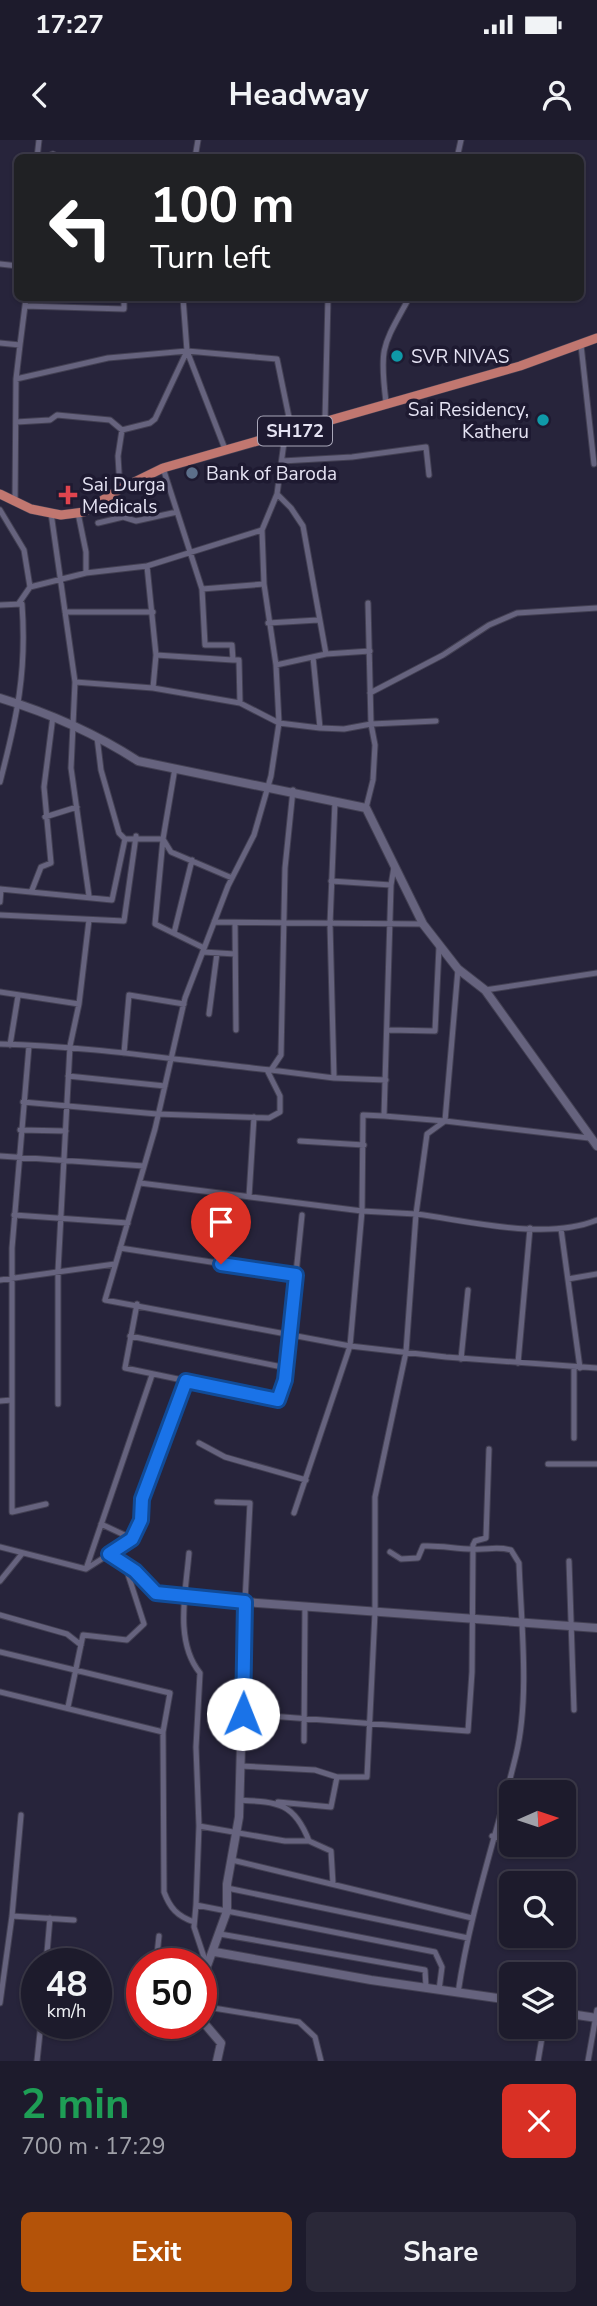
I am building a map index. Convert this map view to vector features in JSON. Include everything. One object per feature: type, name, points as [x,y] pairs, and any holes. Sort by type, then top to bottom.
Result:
[{"type":"main road","name":"SH172","points":[[0,494],[15,502],[51,513],[78,513],[163,468],[289,433],[386,402],[520,366],[597,338]]},
{"type":"main road","points":[[0,698],[53,716],[138,761],[293,790],[366,808],[423,924],[458,969],[485,990],[594,1142]]},
{"type":"main road","points":[[216,1948],[227,1911],[227,1888],[239,1800],[245,1602],[597,1628]]},
{"type":"main road","points":[[217,1952],[499,1998]]},
{"type":"main road","points":[[576,2013],[596,2015]]},
{"type":"main road","points":[[217,2038],[221,2043],[217,2061]]},
{"type":"street","points":[[15,502],[16,379],[26,301]]},
{"type":"street","points":[[83,301],[83,307]]},
{"type":"street","points":[[25,306],[124,309],[124,301]]},
{"type":"street","points":[[183,301],[187,351],[225,449]]},
{"type":"street","points":[[325,420],[328,301]]},
{"type":"street","points":[[386,402],[381,362],[383,345],[407,301]]},
{"type":"street","points":[[0,343],[20,345]]},
{"type":"street","points":[[581,345],[594,464]]},
{"type":"street","points":[[122,430],[150,424],[155,419],[187,351]]},
{"type":"street","points":[[16,379],[108,358],[187,351],[277,359],[289,433],[277,494],[262,530],[264,584],[276,666],[279,723],[268,785],[254,835],[232,878],[184,1004],[140,1183],[106,1300],[350,1346],[461,1359],[597,1368]]},
{"type":"street","points":[[16,422],[70,416],[110,420],[122,430]]},
{"type":"street","points":[[120,489],[118,456],[122,430]]},
{"type":"street","points":[[282,461],[352,457],[426,447],[429,475]]},
{"type":"street","points":[[163,468],[202,589],[205,645],[232,645],[233,660]]},
{"type":"street","points":[[277,494],[303,526],[326,654]]},
{"type":"street","points":[[0,510],[24,550],[30,587],[19,603],[0,605]]},
{"type":"street","points":[[98,523],[122,517],[136,521],[177,512]]},
{"type":"street","points":[[51,513],[75,682],[71,768],[89,896]]},
{"type":"street","points":[[78,513],[86,552],[86,573]]},
{"type":"street","points":[[30,587],[86,573],[147,566],[262,530]]},
{"type":"street","points":[[147,566],[156,655],[153,688]]},
{"type":"street","points":[[202,589],[264,584]]},
{"type":"street","points":[[0,782],[20,704],[24,664],[22,604],[19,603]]},
{"type":"street","points":[[366,808],[373,780],[375,745],[371,724],[368,603]]},
{"type":"street","points":[[370,693],[443,655],[489,625],[517,613],[597,608]]},
{"type":"street","points":[[65,612],[153,612]]},
{"type":"street","points":[[268,623],[318,620]]},
{"type":"street","points":[[276,666],[326,654],[370,651]]},
{"type":"street","points":[[156,655],[239,660],[240,703]]},
{"type":"street","points":[[313,657],[320,728]]},
{"type":"street","points":[[75,682],[153,688],[240,703],[279,723],[320,728],[344,729],[371,724],[436,721]]},
{"type":"street","points":[[32,890],[41,867],[51,863],[44,787],[53,716]]},
{"type":"street","points":[[97,737],[101,770],[119,833],[125,839]]},
{"type":"street","points":[[175,768],[163,839],[155,924],[203,950],[235,954]]},
{"type":"street","points":[[269,1070],[281,1055],[285,868],[293,790]]},
{"type":"street","points":[[334,1078],[330,924],[335,801]]},
{"type":"street","points":[[45,817],[77,807]]},
{"type":"street","points":[[125,839],[136,836],[163,839]]},
{"type":"street","points":[[0,915],[124,921],[136,836]]},
{"type":"street","points":[[0,902],[1,889],[112,900],[125,839]]},
{"type":"street","points":[[163,839],[171,852],[232,878]]},
{"type":"street","points":[[174,933],[192,860]]},
{"type":"street","points":[[384,1116],[389,1030],[391,885],[394,867]]},
{"type":"street","points":[[331,881],[391,885]]},
{"type":"street","points":[[58,1404],[58,1271],[68,1076],[89,920]]},
{"type":"street","points":[[214,922],[423,924]]},
{"type":"street","points":[[235,923],[236,1030]]},
{"type":"street","points":[[389,1030],[435,1031],[439,947]]},
{"type":"street","points":[[209,1014],[217,953]]},
{"type":"street","points":[[239,1766],[314,1770],[337,1777],[367,1777],[375,1612],[375,1497],[406,1352],[416,1214],[427,1134],[445,1121],[458,969]]},
{"type":"street","points":[[485,990],[597,973]]},
{"type":"street","points":[[0,992],[79,1004]]},
{"type":"street","points":[[124,1052],[128,995],[184,1004]]},
{"type":"street","points":[[10,1045],[18,996]]},
{"type":"street","points":[[0,1044],[71,1046],[172,1056],[334,1078],[386,1080]]},
{"type":"street","points":[[29,1046],[20,1130],[11,1278],[12,1512],[46,1504]]},
{"type":"street","points":[[23,1102],[158,1114],[269,1118],[279,1112],[280,1096],[269,1070]]},
{"type":"street","points":[[68,1076],[165,1086]]},
{"type":"street","points":[[294,1513],[350,1346],[362,1211],[363,1115],[445,1121],[594,1142]]},
{"type":"street","points":[[250,1197],[254,1117]]},
{"type":"street","points":[[20,1130],[66,1131]]},
{"type":"street","points":[[300,1141],[364,1145]]},
{"type":"street","points":[[0,1156],[144,1166]]},
{"type":"street","points":[[140,1183],[362,1211],[416,1214],[530,1228],[577,1228],[597,1220]]},
{"type":"street","points":[[14,1215],[128,1223]]},
{"type":"street","points":[[137,1304],[125,1368],[278,1400],[286,1368],[302,1215]]},
{"type":"street","points":[[518,1363],[530,1228]]},
{"type":"street","points":[[561,1229],[577,1368],[573,1438]]},
{"type":"street","points":[[120,1248],[296,1275]]},
{"type":"street","points":[[0,1280],[115,1264]]},
{"type":"street","points":[[568,1279],[597,1273]]},
{"type":"street","points":[[461,1359],[468,1290]]},
{"type":"street","points":[[130,1336],[286,1368]]},
{"type":"street","points":[[86,1569],[152,1375]]},
{"type":"street","points":[[0,1547],[21,1555],[86,1569],[132,1539],[141,1520],[142,1499],[186,1381]]},
{"type":"street","points":[[0,1401],[12,1400]]},
{"type":"street","points":[[199,1443],[225,1457],[306,1480]]},
{"type":"street","points":[[243,1714],[468,1731],[473,1549],[475,1541],[486,1538],[489,1449]]},
{"type":"street","points":[[548,1464],[597,1464]]},
{"type":"street","points":[[109,1554],[125,1564],[156,1593],[245,1602],[250,1503],[217,1502]]},
{"type":"street","points":[[101,1524],[132,1539]]},
{"type":"street","points":[[390,1552],[401,1559],[418,1558],[423,1546],[503,1548],[516,1554],[519,1563],[522,1712],[517,1754],[492,1836],[472,1918],[458,1993]]},
{"type":"street","points":[[189,1553],[184,1631],[190,1661],[200,1673],[196,1747],[200,1826],[194,1922],[202,1948]]},
{"type":"street","points":[[0,1581],[21,1555]]},
{"type":"street","points":[[569,1561],[574,1710]]},
{"type":"street","points":[[68,1707],[83,1635],[127,1640],[144,1624],[125,1564]]},
{"type":"street","points":[[304,1741],[305,1606]]},
{"type":"street","points":[[0,1615],[67,1634],[81,1645]]},
{"type":"street","points":[[0,1652],[170,1693],[163,1732],[164,1892],[169,1906],[180,1917],[194,1922]]},
{"type":"street","points":[[0,1692],[163,1732]]},
{"type":"street","points":[[239,1800],[331,1807],[337,1777]]},
{"type":"street","points":[[275,1802],[300,1819],[309,1840]]},
{"type":"street","points":[[0,2003],[22,1815]]},
{"type":"street","points":[[200,1826],[285,1841],[309,1840],[331,1851],[333,1884]]},
{"type":"street","points":[[492,1836],[499,1838]]},
{"type":"street","points":[[232,1860],[472,1918]]},
{"type":"street","points":[[227,1888],[468,1938]]},
{"type":"street","points":[[196,1905],[435,1952],[442,1967],[439,1990]]},
{"type":"street","points":[[12,1916],[74,1920]]},
{"type":"street","points":[[47,1948],[50,1918]]},
{"type":"street","points":[[220,1934],[425,1970],[426,1987]]},
{"type":"street","points":[[158,1948],[159,1936]]},
{"type":"street","points":[[217,2008],[299,2022],[315,2037],[321,2061]]},
{"type":"street","points":[[588,2061],[596,2015]]},
{"type":"street","points":[[37,2061],[39,2039]]},
{"type":"street","points":[[538,2061],[542,2039]]},
{"type":"place","name":"SVR NIVAS","points":[[397,356]]},
{"type":"place","name":"Sai Residency, Katheru","points":[[543,420]]},
{"type":"place","name":"Bank of Baroda","points":[[192,473]]},
{"type":"place","name":"Sai Durga Medicals","points":[[68,495]]},
{"type":"route","points":[[221,1264],[296,1275],[285,1380],[278,1400],[186,1381],[142,1499],[141,1520],[132,1539],[109,1554],[135,1571],[156,1593],[245,1602],[243,1714]]}]
